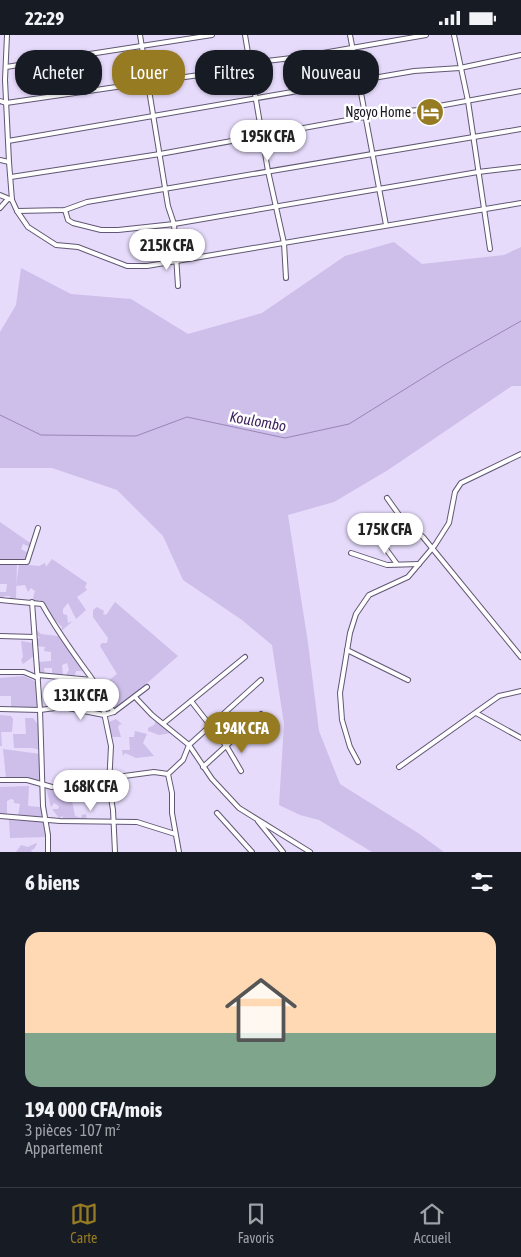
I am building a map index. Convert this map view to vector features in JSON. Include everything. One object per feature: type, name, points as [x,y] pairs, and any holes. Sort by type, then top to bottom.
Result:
[{"type":"street","points":[[0,208],[10,200],[11,177],[6,103],[7,35]]},
{"type":"street","points":[[140,35],[143,50]]},
{"type":"street","points":[[0,70],[142,45],[212,35]]},
{"type":"street","points":[[245,35],[248,50]]},
{"type":"street","points":[[350,35],[352,49]]},
{"type":"street","points":[[273,60],[352,49],[426,35]]},
{"type":"street","points":[[454,35],[468,101],[490,249]]},
{"type":"street","points":[[379,78],[414,71],[460,67],[521,55]]},
{"type":"street","points":[[0,101],[6,103],[112,87]]},
{"type":"street","points":[[11,177],[160,154],[521,91]]},
{"type":"street","points":[[151,95],[166,189],[174,224],[178,260],[178,286]]},
{"type":"street","points":[[255,95],[268,171],[284,243],[286,278]]},
{"type":"street","points":[[8,141],[284,95]]},
{"type":"street","points":[[360,95],[386,225]]},
{"type":"street","points":[[17,211],[65,210],[87,201],[521,129]]},
{"type":"street","points":[[0,131],[7,132]]},
{"type":"street","points":[[0,160],[9,162]]},
{"type":"street","points":[[65,210],[68,219],[73,223],[101,230],[174,224],[478,172],[521,167]]},
{"type":"street","points":[[0,195],[10,200],[28,227],[56,245],[78,247],[127,266],[147,266],[521,203]]},
{"type":"street","points":[[358,762],[350,747],[342,721],[340,693],[350,633],[364,598],[408,577],[421,563],[449,523],[455,492],[461,483],[521,455]]},
{"type":"street","points":[[388,498],[402,519],[432,549],[521,657]]},
{"type":"street","points":[[364,519],[397,564]]},
{"type":"street","points":[[0,562],[27,562],[38,528]]},
{"type":"street","points":[[352,553],[379,563],[421,563]]},
{"type":"street","points":[[0,600],[42,604],[52,623],[92,680],[101,698],[114,712]]},
{"type":"street","points":[[32,602],[40,710],[44,819],[48,835],[48,852]]},
{"type":"street","points":[[0,636],[34,637]]},
{"type":"street","points":[[347,650],[408,680]]},
{"type":"street","points":[[164,723],[245,657]]},
{"type":"street","points":[[0,672],[24,672],[38,677],[92,680]]},
{"type":"street","points":[[168,774],[182,760],[189,745],[261,680]]},
{"type":"street","points":[[0,709],[40,710],[63,707],[104,715],[114,712],[147,687]]},
{"type":"street","points":[[398,767],[499,696],[521,691]]},
{"type":"street","points":[[136,697],[189,745],[203,767],[239,808],[310,852]]},
{"type":"street","points":[[101,698],[111,746],[109,786],[114,821],[115,852]]},
{"type":"street","points":[[191,701],[227,747],[242,771]]},
{"type":"street","points":[[476,713],[521,738]]},
{"type":"street","points":[[203,767],[261,714]]},
{"type":"street","points":[[0,780],[27,780],[52,787],[109,786],[124,776],[154,772],[168,774]]},
{"type":"street","points":[[168,774],[179,852]]},
{"type":"street","points":[[217,813],[252,852]]},
{"type":"street","points":[[0,816],[137,822],[175,834]]},
{"type":"street","points":[[256,819],[283,852]]},
{"type":"shaded area","points":[[394,242],[422,264],[504,255],[521,247],[521,386],[512,386],[388,470],[334,502],[288,515],[308,643],[319,731],[340,784],[418,833],[444,852],[372,852],[319,820],[300,815],[279,805],[284,724],[272,645],[242,620],[183,580],[163,536],[117,490],[52,468],[0,468],[0,332],[16,305],[21,268],[71,294],[131,299],[188,334],[262,313],[345,256]]},
{"type":"shaded area","points":[[0,522],[33,545],[30,547],[23,544],[21,549],[30,554],[26,561],[0,561]]},
{"type":"shaded area","points":[[52,559],[87,583],[85,587],[87,590],[77,597],[86,610],[76,619],[68,603],[63,609],[63,614],[67,615],[68,623],[73,621],[61,631],[62,627],[54,619],[52,620],[40,600],[35,601],[33,598],[35,591],[31,588],[28,592],[25,585],[16,586],[19,564],[39,566],[45,563],[46,567]]},
{"type":"shaded area","points":[[0,563],[17,564],[16,598],[9,600],[10,596],[4,596],[4,599],[0,599],[0,592],[6,592],[7,584],[0,584]]},
{"type":"shaded area","points":[[115,602],[178,656],[115,711],[104,699],[114,694],[110,689],[101,694],[99,688],[117,674],[100,646],[102,643],[107,643],[108,638],[93,617],[93,610],[97,607],[104,611],[103,614],[106,615]]},
{"type":"shaded area","points":[[35,629],[41,634],[58,636],[82,668],[82,671],[76,671],[74,678],[65,676],[69,670],[67,663],[62,665],[63,676],[52,675],[52,668],[44,668],[45,675],[39,674],[37,662],[51,661],[51,652],[44,651],[45,647],[36,646],[36,639],[40,638],[38,636],[35,637]]},
{"type":"shaded area","points":[[21,641],[33,643],[34,656],[23,664],[21,660],[23,657]]},
{"type":"shaded area","points":[[24,676],[37,682],[39,708],[11,708],[11,696],[0,696],[0,678]]},
{"type":"shaded area","points":[[0,715],[11,716],[13,719],[12,732],[1,732],[2,746],[0,746]]},
{"type":"shaded area","points":[[25,718],[33,718],[40,727],[40,750],[14,748],[13,734],[26,734]]},
{"type":"shaded area","points":[[116,719],[123,725],[120,724],[118,727],[121,737],[111,737],[108,727],[109,722]]},
{"type":"shaded area","points":[[156,721],[171,733],[159,735],[148,731],[148,728],[154,725]]},
{"type":"shaded area","points":[[135,731],[147,734],[143,743],[154,756],[136,758],[125,753],[123,756],[122,750],[130,750],[129,737],[134,737]]},
{"type":"shaded area","points":[[3,749],[40,754],[41,784],[28,779],[6,778]]},
{"type":"shaded area","points":[[29,786],[28,806],[41,807],[43,818],[18,816],[20,804],[14,803],[14,800],[11,799],[7,801],[7,815],[0,815],[0,787]]},
{"type":"shaded area","points":[[46,788],[85,788],[85,791],[77,792],[76,798],[61,791],[60,796],[72,801],[75,816],[81,818],[82,815],[86,814],[87,820],[62,820],[63,816],[59,818],[52,809],[58,809],[59,806],[54,803],[51,807]]},
{"type":"shaded area","points":[[9,820],[43,821],[46,837],[10,838]]},
{"type":"shaded area","points":[[36,843],[34,849],[31,850],[32,852],[16,852],[21,845],[28,847]]},
{"type":"waterway","name":"Koulombo","points":[[0,415],[41,435],[136,436],[187,417],[285,438],[349,424],[447,363],[521,321]]},
{"type":"place","name":"Ngoyo Home","points":[[430,112]]}]
